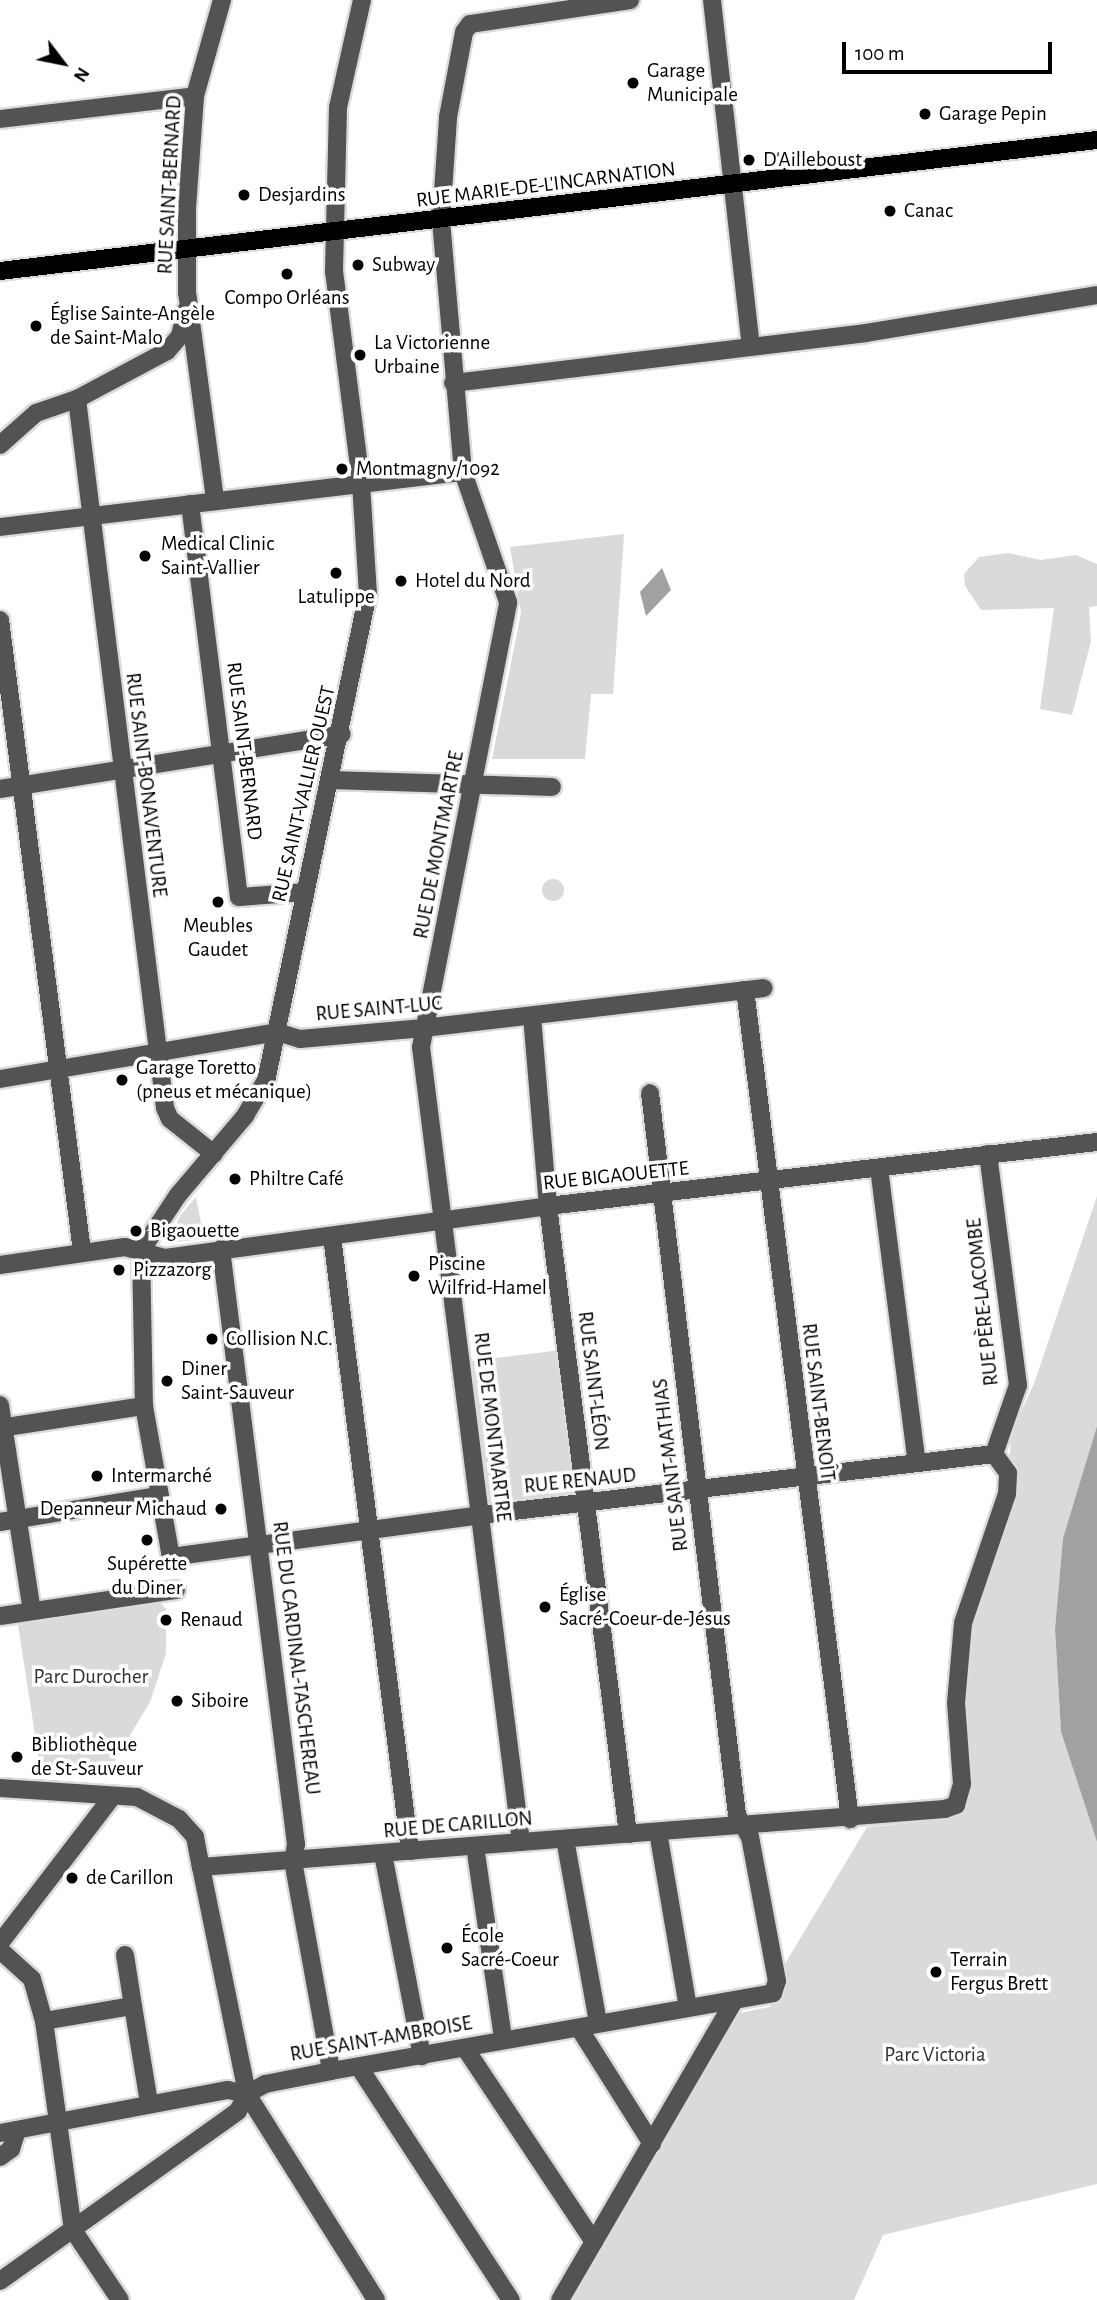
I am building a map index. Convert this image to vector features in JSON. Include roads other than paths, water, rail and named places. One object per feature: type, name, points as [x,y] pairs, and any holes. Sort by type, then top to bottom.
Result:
[{"type":"main road","name":"RUE MARIE-DE-L'INCARNATION","points":[[0,271],[441,221],[1097,140]]},
{"type":"street","name":"RUE SAINT-BERNARD","points":[[215,499],[187,293],[195,96],[222,0]]},
{"type":"street","name":"RUE SAINT-VALLIER OUEST","points":[[141,1251],[178,1195],[214,1154],[266,1080],[342,734],[368,593],[361,483],[334,271],[338,107],[362,0]]},
{"type":"street","name":"RUE DE MONTMARTRE","points":[[521,1842],[421,1047],[508,602],[463,472],[453,383],[441,221],[448,117],[464,32],[470,24],[630,0]]},
{"type":"street","points":[[712,0],[751,346]]},
{"type":"street","points":[[0,119],[195,96]]},
{"type":"street","points":[[0,445],[36,413],[77,399],[167,351],[186,318],[187,293]]},
{"type":"street","points":[[453,383],[866,333],[1097,296]]},
{"type":"street","name":"RUE SAINT-BONAVENTURE","points":[[77,399],[157,1051],[170,1119],[214,1154]]},
{"type":"street","points":[[0,527],[215,499],[463,472]]},
{"type":"street","name":"RUE SAINT-BERNARD","points":[[190,504],[239,897],[306,892]]},
{"type":"street","points":[[0,621],[82,1251]]},
{"type":"street","points":[[0,789],[342,734]]},
{"type":"street","points":[[330,780],[552,787]]},
{"type":"street","name":"RUE SAINT-LUC","points":[[0,1079],[277,1032],[300,1039],[424,1028],[765,988]]},
{"type":"street","name":"RUE SAINT-BENOÎT","points":[[745,990],[804,1479],[850,1819]]},
{"type":"street","name":"RUE SAINT-LÉON","points":[[532,1016],[548,1206],[628,1834]]},
{"type":"street","name":"RUE SAINT-MATHIAS","points":[[650,1093],[737,1815],[745,1825],[777,1982],[773,1993]]},
{"type":"street","name":"RUE BIGAOUETTE","points":[[0,1265],[82,1251],[125,1247],[165,1258],[548,1206],[768,1183],[1097,1142]]},
{"type":"street","name":"RUE PÈRE-LACOMBE","points":[[988,1154],[1018,1384],[994,1454]]},
{"type":"street","points":[[879,1168],[917,1463]]},
{"type":"street","points":[[332,1237],[410,1851]]},
{"type":"street","name":"RUE DU CARDINAL-TASCHEREAU","points":[[221,1249],[296,1844],[293,1861],[331,2071]]},
{"type":"street","points":[[9,1521],[157,1496],[144,1406],[141,1251]]},
{"type":"street","points":[[0,1405],[9,1521],[32,1611]]},
{"type":"street","points":[[2,1428],[144,1406]]},
{"type":"street","name":"RUE RENAUD","points":[[157,1496],[171,1557],[369,1533],[480,1515],[804,1479],[994,1454]]},
{"type":"street","name":"RUE DE CARILLON","points":[[201,1867],[850,1819],[956,1805],[962,1784],[957,1662],[963,1623],[1007,1494],[1007,1473],[994,1454]]},
{"type":"street","points":[[0,1616],[176,1590]]},
{"type":"street","points":[[0,1788],[137,1797],[179,1819],[195,1837],[247,2094],[376,2300]]},
{"type":"street","points":[[0,1943],[113,1796]]},
{"type":"street","points":[[658,1832],[688,2007]]},
{"type":"street","points":[[565,1839],[598,2023]]},
{"type":"street","points":[[475,1846],[503,2039]]},
{"type":"street","points":[[383,1854],[422,2056]]},
{"type":"street","points":[[0,1950],[32,1979],[44,2021],[61,2121],[72,2230],[120,2300]]},
{"type":"street","points":[[125,1955],[149,2103]]},
{"type":"street","name":"RUE SAINT-AMBROISE","points":[[8,2131],[228,2090],[247,2094],[265,2084],[331,2071],[773,1993]]},
{"type":"street","points":[[560,2300],[734,2001]]},
{"type":"street","points":[[44,2021],[133,2006]]},
{"type":"street","points":[[579,2028],[652,2144]]},
{"type":"street","points":[[466,2048],[594,2242]]},
{"type":"street","points":[[359,2067],[510,2300]]},
{"type":"street","points":[[0,2281],[238,2111],[247,2094]]},
{"type":"street","points":[[0,2157],[11,2149],[8,2131]]},
{"type":"place","name":"Garage Municipale","points":[[633,83]]},
{"type":"place","name":"Garage Pepin","points":[[925,114]]},
{"type":"place","name":"D'Ailleboust","points":[[749,160]]},
{"type":"place","name":"Desjardins","points":[[244,195]]},
{"type":"place","name":"Canac","points":[[890,211]]},
{"type":"place","name":"Subway","points":[[358,265]]},
{"type":"place","name":"Compo Orléans","points":[[287,274]]},
{"type":"place","name":"Église Sainte-Angèle de Saint-Malo","points":[[36,326]]},
{"type":"place","name":"La Victorienne Urbaine","points":[[360,355]]},
{"type":"place","name":"Montmagny/1092","points":[[342,469]]},
{"type":"place","name":"Medical Clinic Saint-Vallier","points":[[145,556]]},
{"type":"place","name":"Latulippe","points":[[336,573]]},
{"type":"place","name":"Hotel du Nord","points":[[401,581]]},
{"type":"place","name":"Meubles Gaudet","points":[[218,902]]},
{"type":"place","name":"Garage Toretto (pneus et mécanique)","points":[[122,1080]]},
{"type":"place","name":"Philtre Café","points":[[235,1179]]},
{"type":"place","name":"Bigaouette","points":[[136,1231]]},
{"type":"place","name":"Pizzazorg","points":[[119,1270]]},
{"type":"place","name":"Piscine Wilfrid-Hamel","points":[[414,1276]]},
{"type":"place","name":"Collision N.C.","points":[[212,1339]]},
{"type":"place","name":"Diner Saint-Sauveur","points":[[167,1381]]},
{"type":"place","name":"Intermarché","points":[[97,1476]]},
{"type":"place","name":"Depanneur Michaud","points":[[221,1509]]},
{"type":"place","name":"Supérette du Diner","points":[[147,1540]]},
{"type":"place","name":"Église Sacré-Coeur-de-Jésus","points":[[545,1607]]},
{"type":"place","name":"Renaud","points":[[166,1620]]},
{"type":"place","name":"Siboire","points":[[177,1701]]},
{"type":"place","name":"Bibliothèque de St-Sauveur","points":[[17,1757]]},
{"type":"place","name":"de Carillon","points":[[72,1878]]},
{"type":"place","name":"École Sacré-Coeur","points":[[447,1948]]},
{"type":"place","name":"Terrain Fergus Brett","points":[[936,1972]]},
{"type":"park label","name":"Parc Durocher","points":[[91,1677]]},
{"type":"park label","name":"Parc Victoria","points":[[935,2055]]}]
